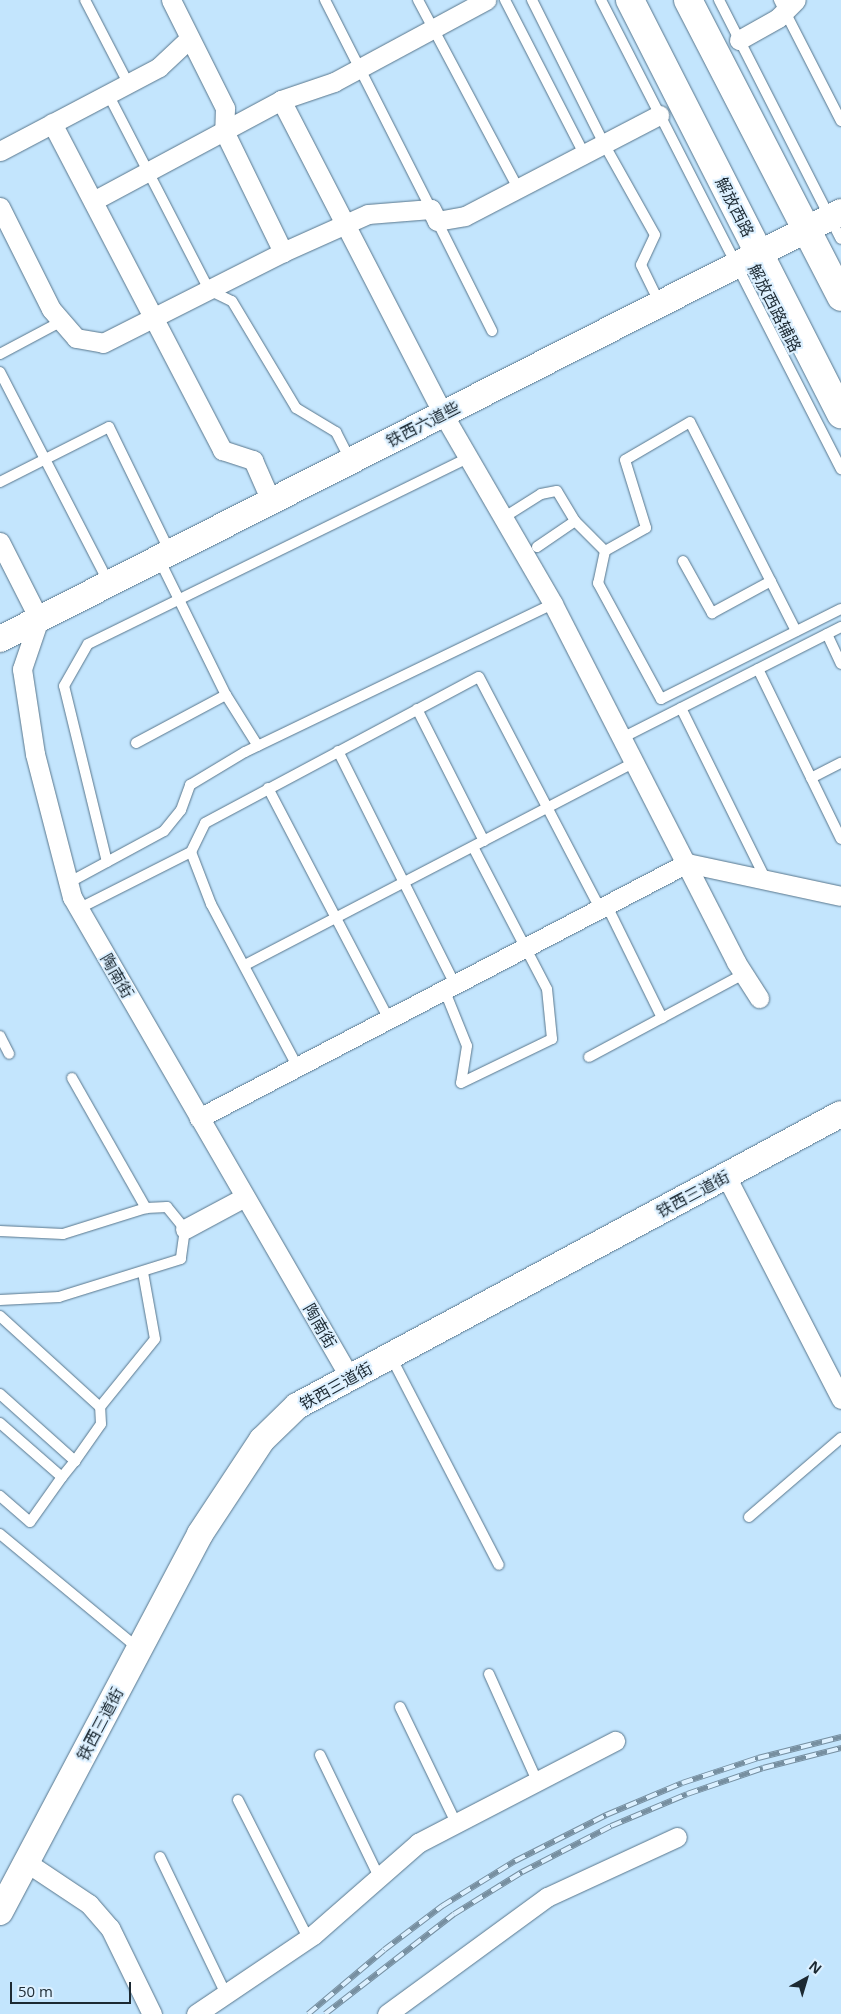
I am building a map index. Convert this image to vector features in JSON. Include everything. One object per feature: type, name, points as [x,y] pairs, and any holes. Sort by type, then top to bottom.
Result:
[{"type":"highway","name":"解放西路","points":[[630,0],[748,261],[841,414]]},
{"type":"highway","points":[[688,0],[830,224],[841,297]]},
{"type":"street","points":[[172,0],[225,108],[224,131],[283,252]]},
{"type":"street","points":[[93,201],[281,100],[334,82],[486,0]]},
{"type":"street","points":[[739,40],[787,4]]},
{"type":"street","points":[[0,150],[159,67],[190,38]]},
{"type":"street","points":[[281,100],[442,414],[553,604],[744,974],[759,998]]},
{"type":"street","points":[[0,207],[51,309],[76,338],[103,343],[283,252],[368,214],[465,216],[659,115]]},
{"type":"street","points":[[52,123],[222,450],[253,460],[271,501]]},
{"type":"street","name":"铁西六道些","points":[[0,639],[660,304],[830,224]]},
{"type":"street","points":[[0,542],[39,619]]},
{"type":"street","name":"陶南街","points":[[39,619],[22,669],[35,754],[68,883],[78,909],[350,1378]]},
{"type":"street","points":[[199,1118],[687,863],[841,896]]},
{"type":"street","name":"铁西三道街","points":[[0,1912],[200,1534],[262,1440],[297,1406],[841,1114]]},
{"type":"street","points":[[726,1176],[841,1399]]},
{"type":"street","points":[[184,1229],[245,1197]]},
{"type":"street","points":[[196,2014],[308,1938],[418,1843],[615,1742]]},
{"type":"street","points":[[387,2014],[547,1897],[677,1837]]},
{"type":"street","points":[[26,1862],[89,1904],[110,1928],[152,2014]]},
{"type":"lane","points":[[85,0],[128,83]]},
{"type":"lane","points":[[325,0],[492,331]]},
{"type":"lane","points":[[418,0],[518,188]]},
{"type":"lane","points":[[505,0],[584,154]]},
{"type":"lane","points":[[532,0],[604,144],[655,235],[641,264],[660,304]]},
{"type":"lane","name":"解放西路辅路","points":[[601,0],[659,115],[748,261],[841,469]]},
{"type":"lane","points":[[719,0],[830,224]]},
{"type":"lane","points":[[787,4],[841,120]]},
{"type":"lane","points":[[108,94],[209,290],[232,301],[296,408],[336,432],[350,461]]},
{"type":"lane","points":[[0,354],[62,321]]},
{"type":"lane","points":[[0,372],[109,583]]},
{"type":"lane","points":[[796,631],[690,422],[625,460],[646,528],[605,551],[598,582],[661,700],[841,609]]},
{"type":"lane","points":[[0,482],[44,458],[109,427],[164,555],[178,600],[226,695],[258,746]]},
{"type":"lane","points":[[107,862],[64,686],[88,644],[468,458]]},
{"type":"lane","points":[[503,518],[542,494],[556,491],[575,522],[605,551]]},
{"type":"lane","points":[[537,547],[575,522]]},
{"type":"lane","points":[[683,561],[712,613],[771,582]]},
{"type":"lane","points":[[68,883],[164,831],[181,810],[190,785],[258,746],[553,604]]},
{"type":"lane","points":[[622,738],[841,628]]},
{"type":"lane","points":[[827,634],[841,664]]},
{"type":"lane","points":[[758,669],[841,839]]},
{"type":"lane","points":[[78,909],[191,852],[205,822],[479,677],[662,1018]]},
{"type":"lane","points":[[136,743],[226,695]]},
{"type":"lane","points":[[681,708],[766,880]]},
{"type":"lane","points":[[418,709],[484,841]]},
{"type":"lane","points":[[338,751],[403,884],[449,986],[467,1046],[461,1083],[552,1039],[547,989],[473,847]]},
{"type":"lane","points":[[245,965],[635,762]]},
{"type":"lane","points":[[811,778],[841,763]]},
{"type":"lane","points":[[268,788],[388,1018]]},
{"type":"lane","points":[[191,852],[211,904],[297,1066]]},
{"type":"lane","points":[[589,1057],[744,974]]},
{"type":"lane","points":[[0,1036],[9,1054]]},
{"type":"lane","points":[[72,1078],[146,1208]]},
{"type":"lane","points":[[0,1231],[63,1234],[146,1208],[167,1207],[184,1229],[181,1259],[59,1297],[0,1300]]},
{"type":"lane","points":[[0,1496],[30,1522],[101,1424],[100,1407],[155,1339],[143,1272]]},
{"type":"lane","points":[[0,1316],[100,1407]]},
{"type":"lane","points":[[391,1356],[499,1565]]},
{"type":"lane","points":[[0,1394],[75,1461]]},
{"type":"lane","points":[[0,1423],[62,1477]]},
{"type":"lane","points":[[749,1518],[841,1438]]},
{"type":"lane","points":[[0,1534],[139,1650]]},
{"type":"lane","points":[[489,1674],[537,1781]]},
{"type":"lane","points":[[400,1707],[456,1823]]},
{"type":"lane","points":[[320,1756],[379,1877]]},
{"type":"lane","points":[[238,1800],[308,1938]]},
{"type":"lane","points":[[160,1857],[226,1994]]},
{"type":"railway","points":[[308,2014],[384,1950],[442,1906],[515,1861],[606,1815],[682,1783],[758,1758],[841,1737]]},
{"type":"railway","points":[[325,2014],[454,1914],[522,1872],[611,1826],[687,1794],[763,1768],[841,1748]]}]
